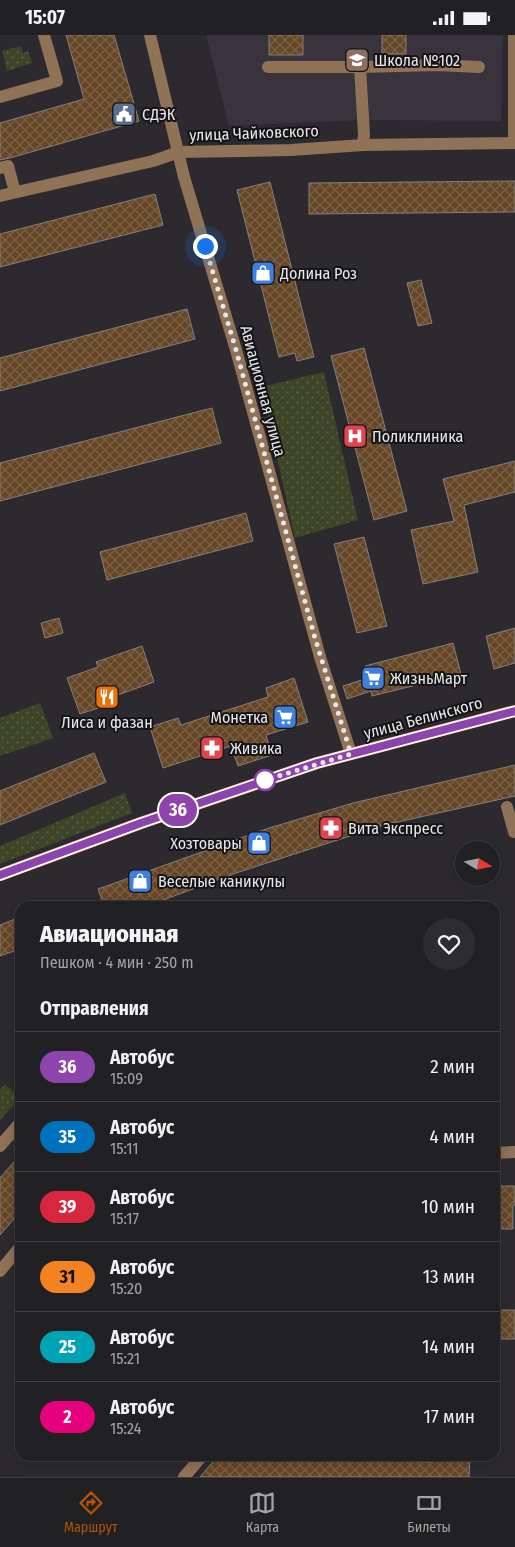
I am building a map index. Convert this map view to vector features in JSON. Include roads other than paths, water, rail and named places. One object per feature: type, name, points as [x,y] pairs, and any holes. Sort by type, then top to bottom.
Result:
[{"type":"main road","name":"улица Белинского","points":[[0,875],[150,819],[271,778],[351,754],[515,711]]},
{"type":"street","points":[[0,97],[57,81],[44,35]]},
{"type":"street","name":"Авиационная улица","points":[[150,35],[184,177],[236,350],[291,555],[351,754]]},
{"type":"street","points":[[514,35],[515,143]]},
{"type":"street","points":[[268,67],[438,65],[479,67]]},
{"type":"street","points":[[360,67],[363,145]]},
{"type":"street","name":"улица Чайковского","points":[[0,196],[153,161],[179,152],[291,150],[363,145],[515,143]]},
{"type":"street","points":[[5,164],[15,192]]},
{"type":"street","points":[[507,807],[515,831]]},
{"type":"street","points":[[0,1146],[15,1129]]},
{"type":"street","points":[[500,1153],[515,1152]]},
{"type":"street","points":[[0,1271],[15,1253]]},
{"type":"street","points":[[184,1477],[198,1461]]},
{"type":"place","name":"Школа №102","points":[[357,60]]},
{"type":"place","name":"СДЭК","points":[[124,114]]},
{"type":"place","name":"Долина Роз","points":[[263,273]]},
{"type":"place","name":"Поликлиника","points":[[355,436]]},
{"type":"place","name":"ЖизньМарт","points":[[373,678]]},
{"type":"place","name":"Лиса и фазан","points":[[107,697]]},
{"type":"place","name":"Монетка","points":[[285,717]]},
{"type":"place","name":"Живика","points":[[212,748]]},
{"type":"place","name":"Вита Экспресс","points":[[331,828]]},
{"type":"place","name":"Хозтовары","points":[[259,843]]},
{"type":"place","name":"Веселые каникулы","points":[[140,881]]}]
